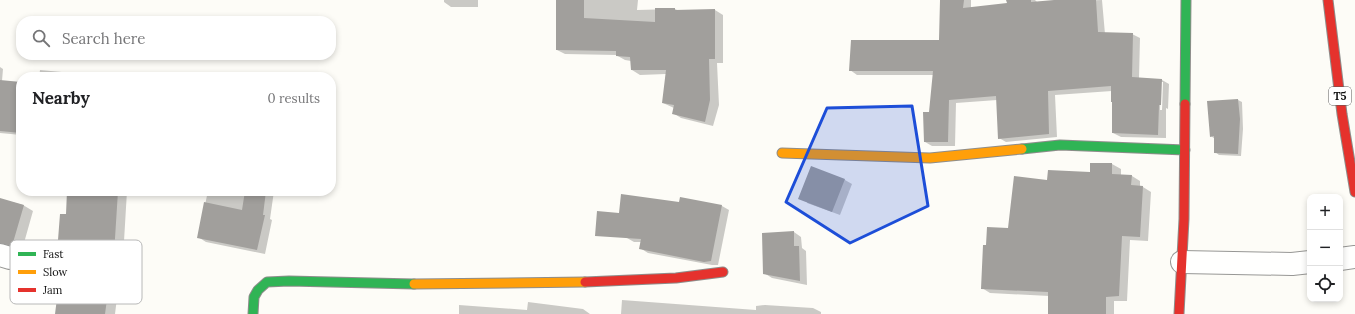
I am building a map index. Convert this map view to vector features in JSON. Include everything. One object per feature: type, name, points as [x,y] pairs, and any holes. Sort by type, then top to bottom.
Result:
[{"type":"main road","points":[[1179,314],[1184,219],[1186,0]]},
{"type":"main road","name":"T5","points":[[1328,0],[1349,110],[1355,192]]},
{"type":"main road","points":[[782,153],[930,158],[1060,145],[1185,150]]},
{"type":"main road","points":[[253,314],[254,297],[258,290],[267,282],[289,280],[412,284],[573,282],[676,278],[723,272]]},
{"type":"street","points":[[1343,259],[1355,257]]},
{"type":"street","points":[[1182,262],[1292,264],[1307,262]]},
{"type":"highlighted area","points":[[912,106],[928,206],[850,243],[786,202],[827,108]]},
{"type":"building","points":[[556,0],[584,0],[584,18],[655,22],[655,8],[675,8],[675,10],[715,9],[715,59],[709,59],[710,100],[705,122],[672,114],[674,105],[662,103],[666,70],[631,70],[630,57],[616,56],[616,51],[556,50]]},
{"type":"building","points":[[940,0],[964,0],[963,8],[1007,3],[1006,0],[1031,0],[1031,2],[1054,0],[1096,0],[1098,32],[1133,33],[1132,77],[1162,79],[1158,135],[1112,133],[1111,86],[1048,91],[1049,134],[998,139],[996,96],[949,100],[948,142],[924,142],[923,112],[929,112],[933,71],[849,71],[851,40],[939,40]]},
{"type":"building","points":[[0,80],[16,82],[16,133],[0,131]]},
{"type":"building","points":[[1238,99],[1240,119],[1238,154],[1214,153],[1214,136],[1210,137],[1207,101]]},
{"type":"building","points":[[1090,163],[1112,163],[1112,174],[1132,175],[1131,185],[1143,186],[1140,237],[1122,236],[1119,296],[1106,297],[1106,314],[1048,314],[1048,292],[981,289],[983,245],[986,245],[987,227],[1008,228],[1014,176],[1047,180],[1048,170],[1090,172]]},
{"type":"building","points":[[811,166],[845,179],[832,212],[798,199]]},
{"type":"building","points":[[621,194],[679,202],[680,197],[722,205],[711,261],[704,262],[639,249],[641,239],[595,236],[597,211],[619,213]]},
{"type":"building","points":[[67,196],[118,196],[115,240],[58,240],[60,214],[66,214]]},
{"type":"building","points":[[244,196],[265,196],[263,215],[265,215],[257,250],[197,238],[204,202],[242,210]]},
{"type":"building","points":[[0,198],[24,205],[14,240],[10,240],[10,246],[0,243]]},
{"type":"building","points":[[794,231],[794,246],[799,246],[800,281],[763,274],[762,233]]},
{"type":"building","points":[[56,304],[106,304],[105,314],[55,314]]},
{"type":"traffic: fast","points":[[1185,104],[1186,0]]},
{"type":"traffic: fast","points":[[1022,149],[1060,145],[1185,150]]},
{"type":"traffic: fast","points":[[253,314],[254,297],[258,290],[267,282],[289,281],[414,284]]},
{"type":"traffic: slow","points":[[782,153],[930,158],[1022,149]]},
{"type":"traffic: slow","points":[[414,284],[585,282]]},
{"type":"traffic: jam","points":[[1328,0],[1342,114],[1355,192]]},
{"type":"traffic: jam","points":[[1179,314],[1184,219],[1185,104]]},
{"type":"traffic: jam","points":[[585,282],[676,278],[723,272]]}]
